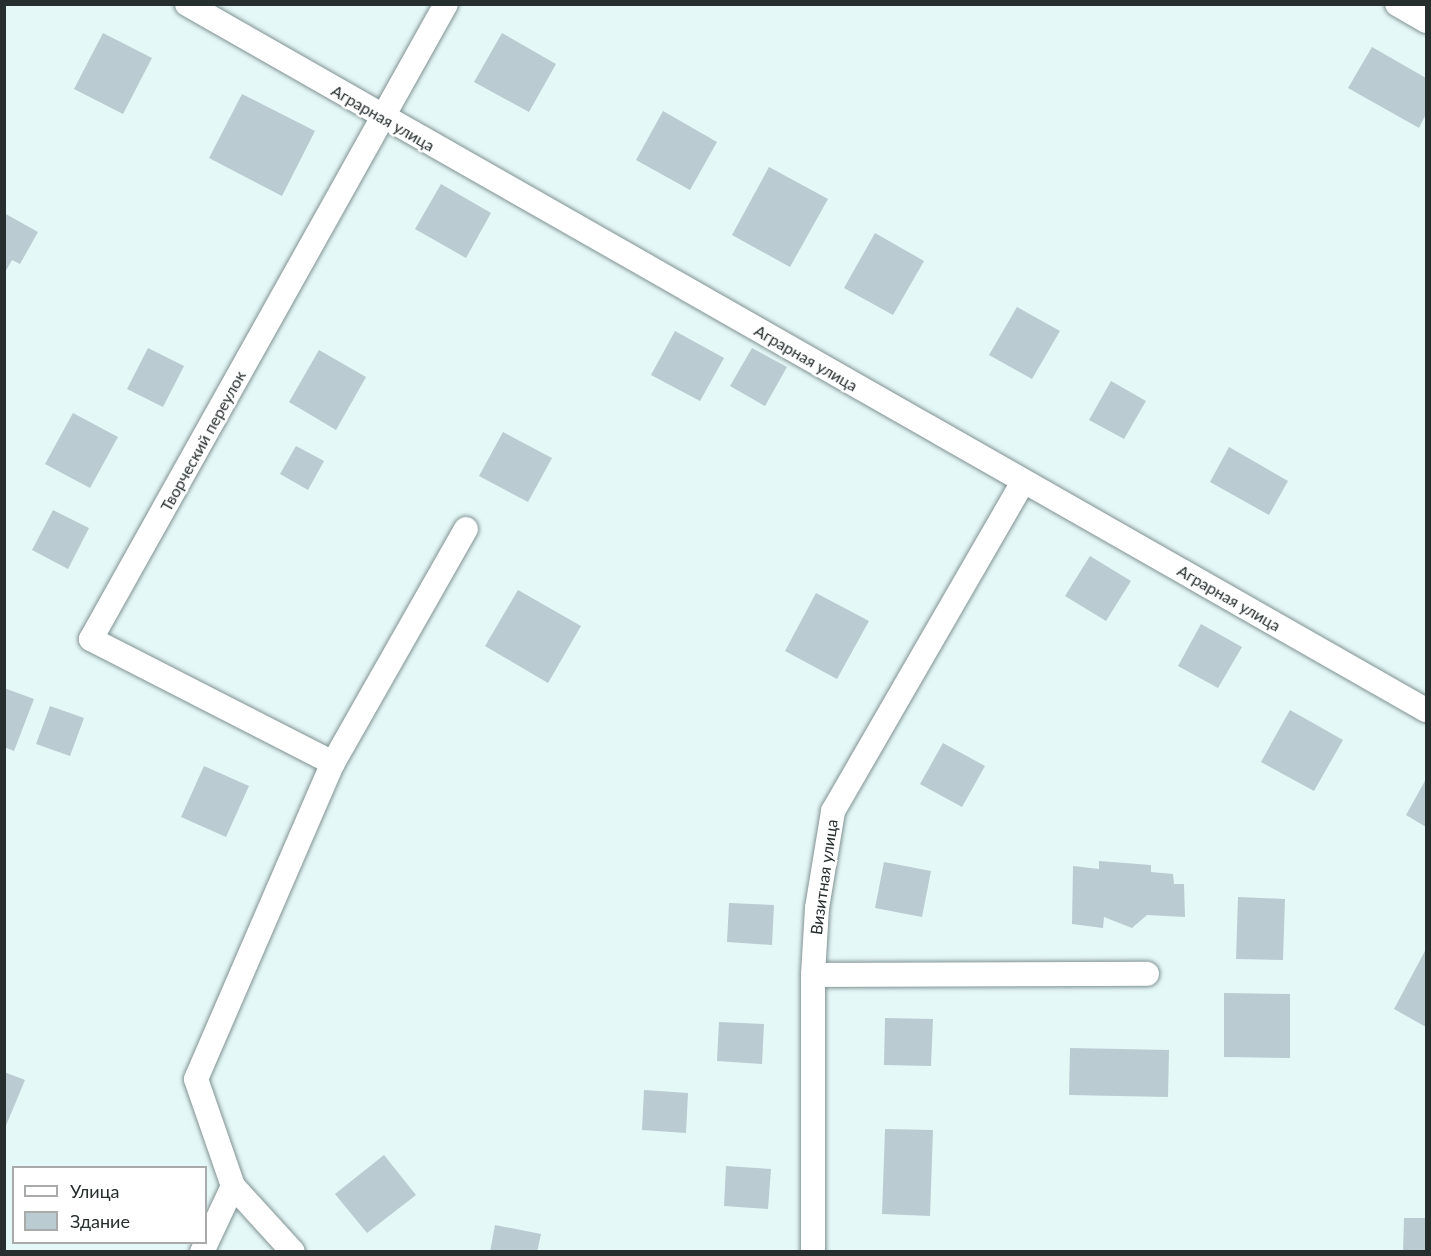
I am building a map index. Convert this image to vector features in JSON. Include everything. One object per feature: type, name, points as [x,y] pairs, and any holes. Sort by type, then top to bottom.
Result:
[{"type":"street","name":"Аграрная улица","points":[[187,4],[384,119],[1426,710]]},
{"type":"street","name":"Творческий переулок","points":[[333,763],[91,639],[384,119],[446,4]]},
{"type":"street","points":[[1397,4],[1426,21]]},
{"type":"street","name":"Визитная улица","points":[[813,1251],[813,975],[818,908],[833,811],[1023,482]]},
{"type":"street","points":[[292,1251],[233,1186],[196,1079],[333,763],[466,529]]},
{"type":"street","points":[[813,975],[1147,974]]},
{"type":"street","points":[[207,1241],[233,1186]]},
{"type":"building","points":[[103,33],[152,58],[123,114],[74,89]]},
{"type":"building","points":[[502,33],[556,64],[529,112],[474,82]]},
{"type":"building","points":[[1372,47],[1426,78],[1426,114],[1419,128],[1348,88]]},
{"type":"building","points":[[242,94],[315,131],[282,196],[209,158]]},
{"type":"building","points":[[663,111],[717,142],[690,190],[636,160]]},
{"type":"building","points":[[769,167],[828,199],[790,267],[732,235]]},
{"type":"building","points":[[441,184],[491,213],[466,258],[415,229]]},
{"type":"building","points":[[4,213],[38,232],[20,264],[12,260],[4,274]]},
{"type":"building","points":[[875,233],[924,261],[893,315],[844,288]]},
{"type":"building","points":[[1017,307],[1060,331],[1032,379],[989,355]]},
{"type":"building","points":[[675,331],[724,358],[700,401],[651,375]]},
{"type":"building","points":[[148,348],[184,366],[163,407],[127,389]]},
{"type":"building","points":[[752,348],[787,367],[765,406],[730,386]]},
{"type":"building","points":[[319,350],[366,377],[336,430],[289,402]]},
{"type":"building","points":[[1111,381],[1146,401],[1124,439],[1089,420]]},
{"type":"building","points":[[73,413],[118,437],[90,488],[45,464]]},
{"type":"building","points":[[503,432],[552,458],[528,502],[479,476]]},
{"type":"building","points":[[296,446],[324,461],[308,490],[280,474]]},
{"type":"building","points":[[1229,447],[1288,481],[1269,515],[1210,482]]},
{"type":"building","points":[[53,510],[89,528],[68,569],[32,550]]},
{"type":"building","points":[[1090,556],[1131,581],[1106,621],[1065,596]]},
{"type":"building","points":[[518,590],[581,626],[548,683],[485,646]]},
{"type":"building","points":[[816,593],[869,621],[837,679],[785,651]]},
{"type":"building","points":[[1201,624],[1242,647],[1218,688],[1178,666]]},
{"type":"building","points":[[4,688],[34,699],[14,751],[4,747]]},
{"type":"building","points":[[50,706],[84,718],[70,756],[36,744]]},
{"type":"building","points":[[1290,710],[1343,740],[1314,791],[1261,762]]},
{"type":"building","points":[[943,743],[985,766],[962,807],[920,784]]},
{"type":"building","points":[[204,766],[249,786],[226,837],[181,817]]},
{"type":"building","points":[[1426,779],[1426,827],[1406,815]]},
{"type":"building","points":[[1099,861],[1151,865],[1151,872],[1173,874],[1174,884],[1184,884],[1185,917],[1147,915],[1132,928],[1104,917],[1103,928],[1072,924],[1073,866],[1099,869]]},
{"type":"building","points":[[884,862],[931,871],[922,917],[875,908]]},
{"type":"building","points":[[1238,897],[1285,899],[1283,960],[1236,959]]},
{"type":"building","points":[[729,903],[774,905],[772,945],[727,942]]},
{"type":"building","points":[[1426,949],[1426,1027],[1394,1009]]},
{"type":"building","points":[[1224,993],[1290,994],[1290,1058],[1224,1057]]},
{"type":"building","points":[[885,1018],[933,1019],[931,1066],[884,1065]]},
{"type":"building","points":[[719,1022],[764,1024],[762,1064],[717,1061]]},
{"type":"building","points":[[1070,1048],[1169,1050],[1168,1097],[1069,1095]]},
{"type":"building","points":[[4,1072],[25,1080],[5,1128],[4,1128]]},
{"type":"building","points":[[644,1090],[688,1093],[686,1133],[642,1130]]},
{"type":"building","points":[[885,1129],[933,1130],[930,1216],[882,1214]]},
{"type":"building","points":[[384,1155],[416,1195],[367,1233],[335,1194]]},
{"type":"building","points":[[726,1166],[771,1169],[768,1209],[724,1206]]},
{"type":"building","points":[[1404,1218],[1426,1218],[1426,1252],[1403,1252]]},
{"type":"building","points":[[495,1225],[541,1234],[537,1252],[490,1252]]}]
